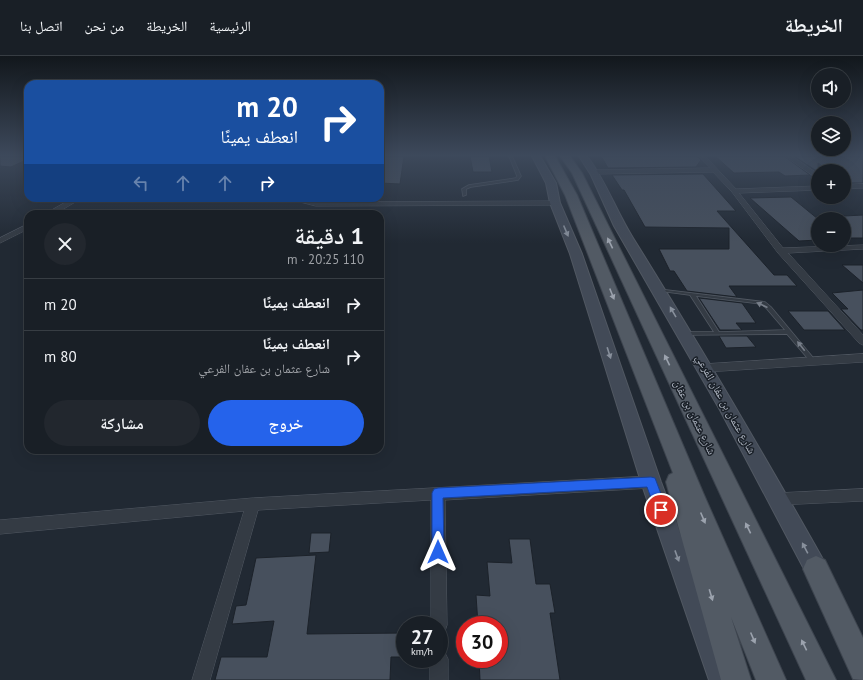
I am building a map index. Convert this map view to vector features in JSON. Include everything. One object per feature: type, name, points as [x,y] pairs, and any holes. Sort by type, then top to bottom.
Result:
[{"type":"main road","points":[[551,185],[555,203],[576,254],[651,482],[722,680]]},
{"type":"main road","points":[[566,185],[644,370],[771,680]]},
{"type":"main road","name":"شارع عثمان بن عفان","points":[[583,185],[821,680]]},
{"type":"main road","name":"شارع عثمان بن عفان الفرعي","points":[[601,185],[624,234],[660,290],[706,368],[863,656]]},
{"type":"main road","points":[[644,370],[736,680]]},
{"type":"main road","points":[[816,569],[863,669]]},
{"type":"street","points":[[729,185],[781,251],[863,341]]},
{"type":"street","points":[[851,187],[863,186]]},
{"type":"street","points":[[734,191],[811,188]]},
{"type":"street","points":[[56,210],[71,202]]},
{"type":"street","points":[[307,202],[316,204],[555,203]]},
{"type":"street","points":[[0,241],[24,228]]},
{"type":"street","points":[[781,251],[863,247]]},
{"type":"street","points":[[706,368],[812,360],[863,358]]},
{"type":"street","points":[[0,527],[253,504],[651,482]]},
{"type":"street","points":[[438,493],[439,616]]},
{"type":"street","points":[[778,499],[863,495]]},
{"type":"street","points":[[201,680],[253,504]]},
{"type":"street","points":[[439,668],[439,680]]},
{"type":"lane","points":[[464,195],[464,188],[476,185]]},
{"type":"lane","points":[[660,290],[763,303],[790,332],[812,360]]},
{"type":"lane","points":[[692,294],[716,333]]},
{"type":"lane","points":[[686,334],[790,332]]},
{"type":"building","points":[[619,185],[713,185],[736,211],[717,211],[774,275],[787,275],[797,286],[729,286],[737,297],[687,291],[674,271],[670,271],[659,249],[729,249],[729,228],[645,227],[624,190],[622,190]]},
{"type":"building","points":[[791,197],[811,213],[811,240],[799,241],[750,198]]},
{"type":"building","points":[[863,215],[863,238],[851,238],[851,216]]},
{"type":"building","points":[[842,265],[863,265],[863,283]]},
{"type":"building","points":[[863,290],[863,330],[861,330],[841,309],[848,309],[832,293]]},
{"type":"building","points":[[699,298],[742,303],[756,323],[736,323],[742,330],[720,330]]},
{"type":"building","points":[[788,311],[828,311],[845,330],[804,330]]},
{"type":"building","points":[[719,336],[747,336],[756,347],[726,348]]},
{"type":"building","points":[[311,533],[331,533],[329,552],[309,553]]},
{"type":"building","points":[[509,539],[530,539],[536,584],[550,584],[555,613],[550,613],[560,680],[480,680],[479,668],[508,668],[508,616],[477,616],[476,595],[490,596],[487,562],[512,563]]},
{"type":"building","points":[[316,555],[307,634],[396,633],[396,657],[391,657],[390,680],[215,680],[221,657],[267,657],[274,621],[232,624],[236,606],[246,605],[256,558]]},
{"type":"route","points":[[438,552],[438,493],[651,482],[661,510]]}]
